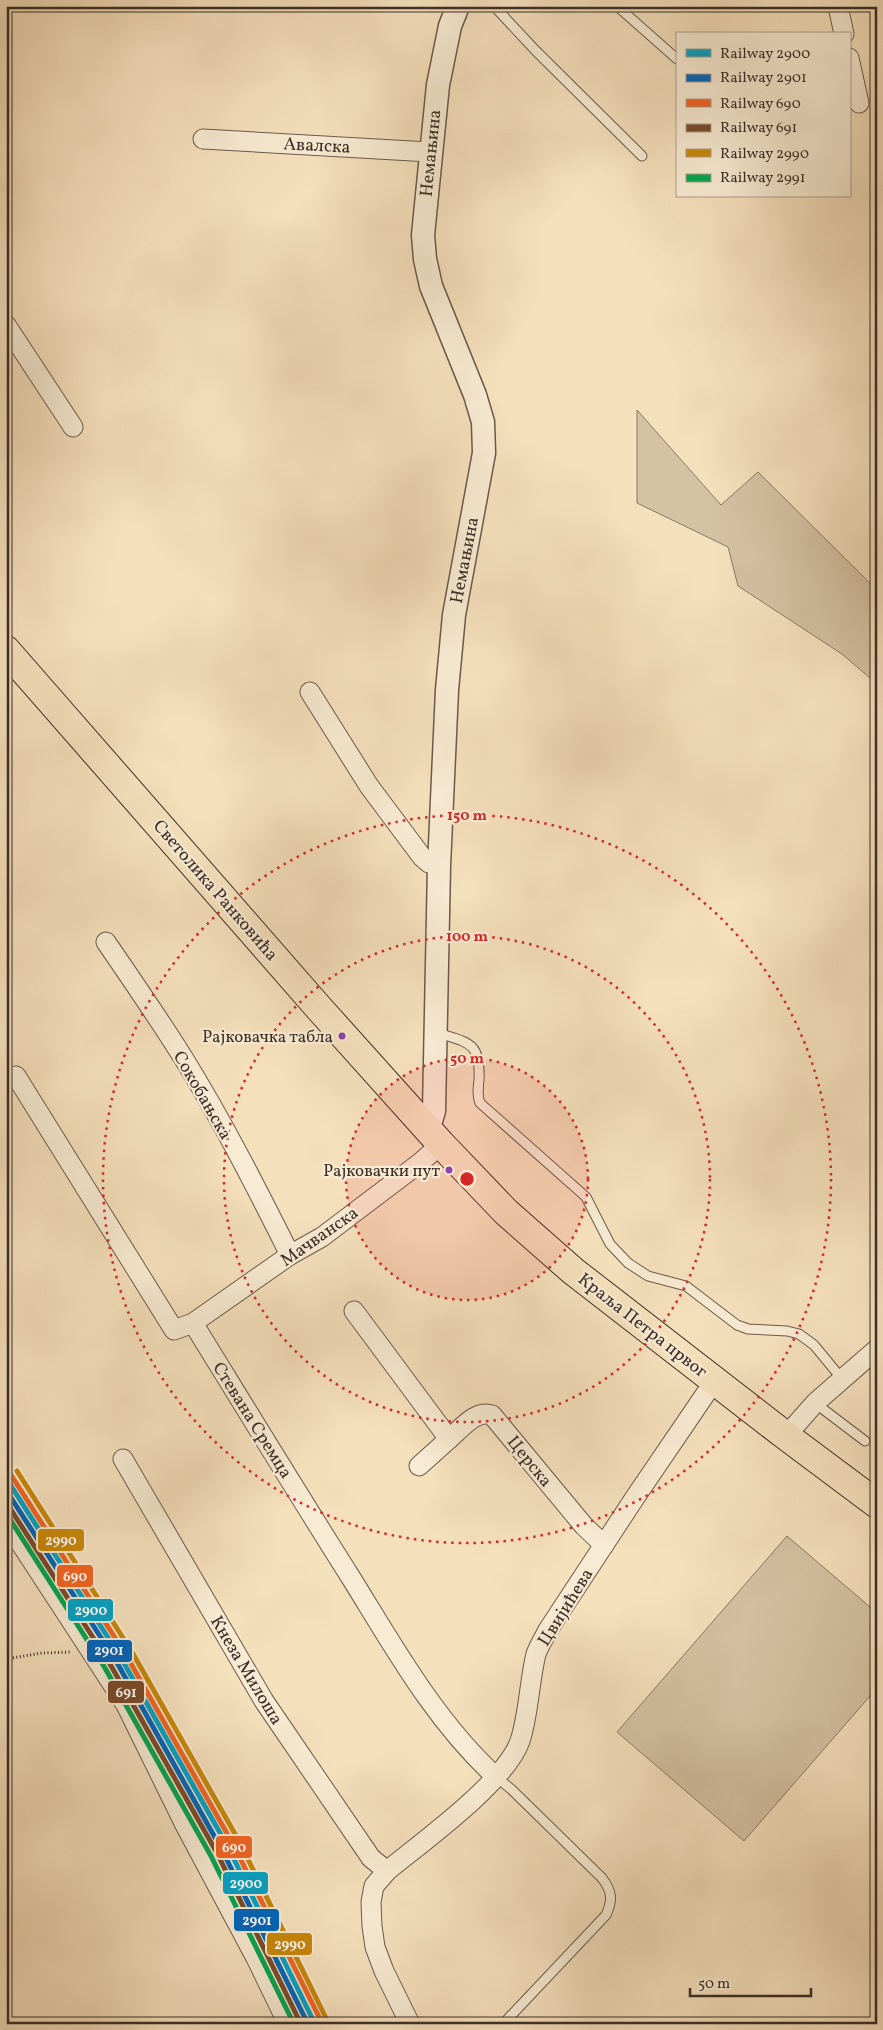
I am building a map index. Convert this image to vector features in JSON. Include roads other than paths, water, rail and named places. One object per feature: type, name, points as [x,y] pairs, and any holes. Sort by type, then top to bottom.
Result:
[{"type":"main road","name":"Светолика Ранковића","points":[[6,650],[318,1007],[434,1135]]},
{"type":"main road","name":"Краља Петра првог","points":[[434,1135],[506,1212],[541,1244],[786,1436],[877,1504]]},
{"type":"street","name":"Немањина","points":[[434,1135],[431,1121],[434,1111],[439,866],[447,690],[454,615],[484,453],[483,422],[475,394],[431,286],[424,259],[423,235],[430,152],[443,55],[450,26],[458,6]]},
{"type":"street","points":[[838,6],[844,32]]},
{"type":"street","points":[[850,62],[859,103]]},
{"type":"street","name":"Авалска","points":[[203,139],[430,152]]},
{"type":"street","points":[[6,325],[73,427]]},
{"type":"street","points":[[310,692],[369,786],[429,864],[439,866]]},
{"type":"street","name":"Сокобањска","points":[[106,942],[150,1005],[185,1060],[258,1192],[290,1255]]},
{"type":"street","points":[[16,1076],[174,1330],[193,1323]]},
{"type":"street","name":"Мачванска","points":[[193,1323],[290,1255],[322,1237],[421,1162],[434,1135]]},
{"type":"street","points":[[354,1311],[449,1439]]},
{"type":"street","name":"Стевана Сремца","points":[[193,1323],[389,1639],[452,1732],[475,1758],[496,1777]]},
{"type":"street","points":[[786,1436],[815,1403],[877,1349]]},
{"type":"street","name":"Цвијићева","points":[[410,2024],[384,1971],[376,1947],[372,1926],[371,1902],[374,1886],[387,1871],[482,1792],[509,1762],[519,1743],[525,1724],[537,1652],[548,1630],[715,1380]]},
{"type":"street","name":"Церска","points":[[419,1466],[478,1415],[487,1413],[492,1415],[584,1526],[604,1545]]},
{"type":"street","name":"Кнеза Милоша","points":[[123,1458],[264,1701],[371,1858],[387,1871]]},
{"type":"street","points":[[6,1521],[126,1705],[211,1876],[256,1958],[288,2024]]},
{"type":"lane","points":[[494,6],[535,50],[642,156]]},
{"type":"lane","points":[[617,6],[676,58]]},
{"type":"lane","points":[[435,1032],[465,1042],[473,1048],[478,1058],[478,1096],[482,1106],[586,1197],[610,1244],[622,1258],[648,1276],[686,1286],[737,1325],[748,1329],[787,1330],[799,1334],[814,1345],[842,1379]]},
{"type":"lane","points":[[815,1403],[865,1441]]},
{"type":"lane","points":[[496,1777],[511,1789],[602,1878],[609,1888],[611,1895],[611,1905],[606,1914],[503,2024]]},
{"type":"rail line","name":"2990","points":[[17,1471],[132,1652],[239,1841],[326,2018]]},
{"type":"rail line","name":"690","points":[[11,1475],[126,1655],[233,1844],[321,2021]]},
{"type":"rail line","name":"2900","points":[[6,1478],[121,1658],[228,1847],[315,2024]]},
{"type":"rail line","name":"2901","points":[[6,1490],[116,1661],[222,1850],[308,2024]]},
{"type":"rail line","name":"691","points":[[6,1502],[110,1664],[217,1853],[301,2024]]},
{"type":"rail line","name":"2991","points":[[6,1513],[105,1668],[211,1856],[294,2024]]},
{"type":"place","name":"Рајковачка табла","points":[[342,1036]]},
{"type":"place","name":"Рајковачки пут","points":[[449,1170]]}]
